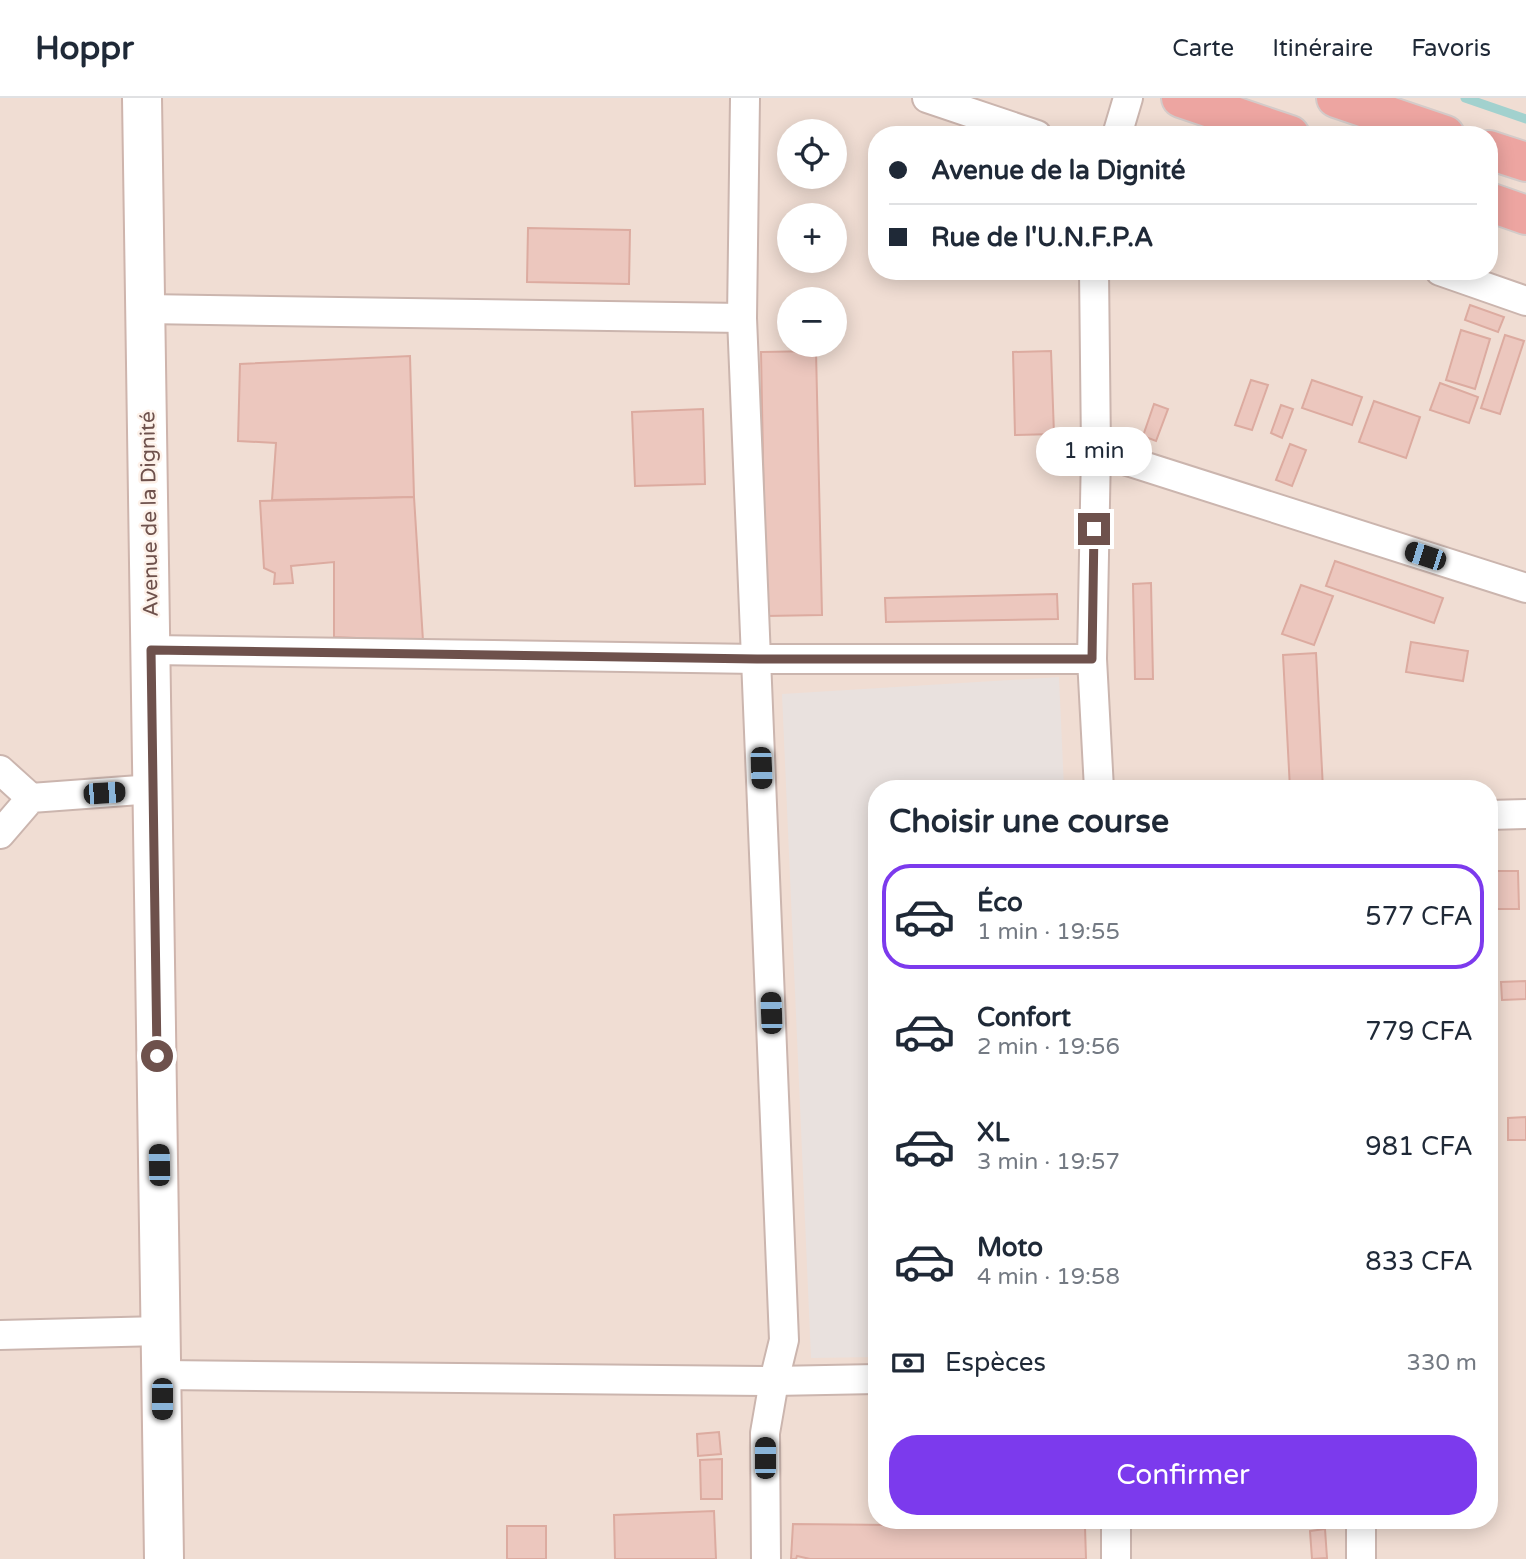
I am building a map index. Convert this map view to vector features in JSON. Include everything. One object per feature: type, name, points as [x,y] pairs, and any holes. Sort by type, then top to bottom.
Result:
[{"type":"highway","points":[[1181,98],[1263,126]]},
{"type":"highway","points":[[1336,98],[1418,126]]},
{"type":"highway","points":[[1498,153],[1526,162]]},
{"type":"highway","points":[[1498,205],[1526,215]]},
{"type":"street","name":"Avenue de la Dignité","points":[[142,98],[164,1559]]},
{"type":"street","points":[[744,98],[742,318],[784,1340],[765,1433],[766,1559]]},
{"type":"street","points":[[927,98],[1010,126]]},
{"type":"street","points":[[1120,126],[1128,98]]},
{"type":"street","points":[[1094,280],[1096,450],[1092,659],[1099,780]]},
{"type":"street","points":[[1467,280],[1526,300]]},
{"type":"street","points":[[145,309],[742,318]]},
{"type":"street","points":[[1096,450],[1526,588]]},
{"type":"street","points":[[151,650],[757,659],[1092,659]]},
{"type":"street","points":[[0,770],[31,798]]},
{"type":"street","points":[[0,834],[31,798],[153,789]]},
{"type":"street","points":[[1498,815],[1526,814]]},
{"type":"street","points":[[0,1335],[161,1331]]},
{"type":"street","points":[[162,1375],[774,1381],[868,1379]]},
{"type":"street","points":[[1116,1529],[1116,1559]]},
{"type":"street","points":[[1361,1529],[1361,1559]]},
{"type":"shaded area","points":[[0,98],[1526,98],[1526,1559],[0,1559]]},
{"type":"shaded area","points":[[1059,677],[1064,780],[868,780],[868,1357],[811,1358],[782,694]]},
{"type":"building","points":[[528,228],[630,230],[629,284],[527,282]]},
{"type":"building","points":[[1470,305],[1504,317],[1498,332],[1465,320]]},
{"type":"building","points":[[1461,330],[1490,339],[1475,389],[1446,380]]},
{"type":"building","points":[[1505,335],[1524,341],[1500,414],[1481,408]]},
{"type":"building","points":[[1051,351],[1054,434],[1015,435],[1013,352]]},
{"type":"building","points":[[761,352],[777,352],[777,357],[816,357],[822,615],[766,616]]},
{"type":"building","points":[[410,356],[414,497],[272,500],[276,443],[238,441],[240,364]]},
{"type":"building","points":[[1251,380],[1268,385],[1252,430],[1235,425]]},
{"type":"building","points":[[1312,380],[1362,397],[1352,425],[1302,408]]},
{"type":"building","points":[[1440,383],[1478,397],[1469,423],[1430,410]]},
{"type":"building","points":[[1374,401],[1420,417],[1406,458],[1359,442]]},
{"type":"building","points":[[1154,404],[1168,409],[1156,441],[1143,436]]},
{"type":"building","points":[[1281,405],[1293,409],[1282,438],[1271,433]]},
{"type":"building","points":[[703,409],[705,484],[635,486],[632,412]]},
{"type":"building","points":[[1290,444],[1306,450],[1292,486],[1276,480]]},
{"type":"building","points":[[414,497],[423,641],[334,637],[334,562],[291,566],[293,583],[274,584],[275,573],[264,568],[260,501]]},
{"type":"building","points":[[1335,561],[1443,598],[1434,623],[1326,586]]},
{"type":"building","points":[[1151,583],[1153,679],[1135,679],[1133,584]]},
{"type":"building","points":[[1301,585],[1333,596],[1314,645],[1282,634]]},
{"type":"building","points":[[1057,594],[1058,619],[886,622],[885,598]]},
{"type":"building","points":[[1411,642],[1468,651],[1463,681],[1406,672]]},
{"type":"building","points":[[1316,653],[1323,780],[1290,780],[1283,655]]},
{"type":"building","points":[[1498,871],[1518,871],[1519,909],[1498,909]]},
{"type":"building","points":[[1526,981],[1526,999],[1502,1000],[1501,982]]},
{"type":"building","points":[[1526,1117],[1526,1140],[1508,1140],[1508,1118]]},
{"type":"building","points":[[719,1432],[721,1454],[698,1456],[697,1434]]},
{"type":"building","points":[[722,1459],[722,1499],[701,1499],[700,1460]]},
{"type":"building","points":[[714,1511],[716,1559],[615,1559],[614,1515]]},
{"type":"building","points":[[793,1524],[868,1525],[868,1529],[1085,1529],[1086,1559],[810,1559],[797,1556],[796,1559],[791,1559]]},
{"type":"building","points":[[507,1526],[546,1526],[546,1559],[507,1559]]},
{"type":"building","points":[[1325,1529],[1327,1558],[1312,1559],[1310,1531]]},
{"type":"waterway","points":[[1465,98],[1526,119]]},
{"type":"route","points":[[157,1056],[151,650],[757,659],[1092,659],[1094,529]]}]
